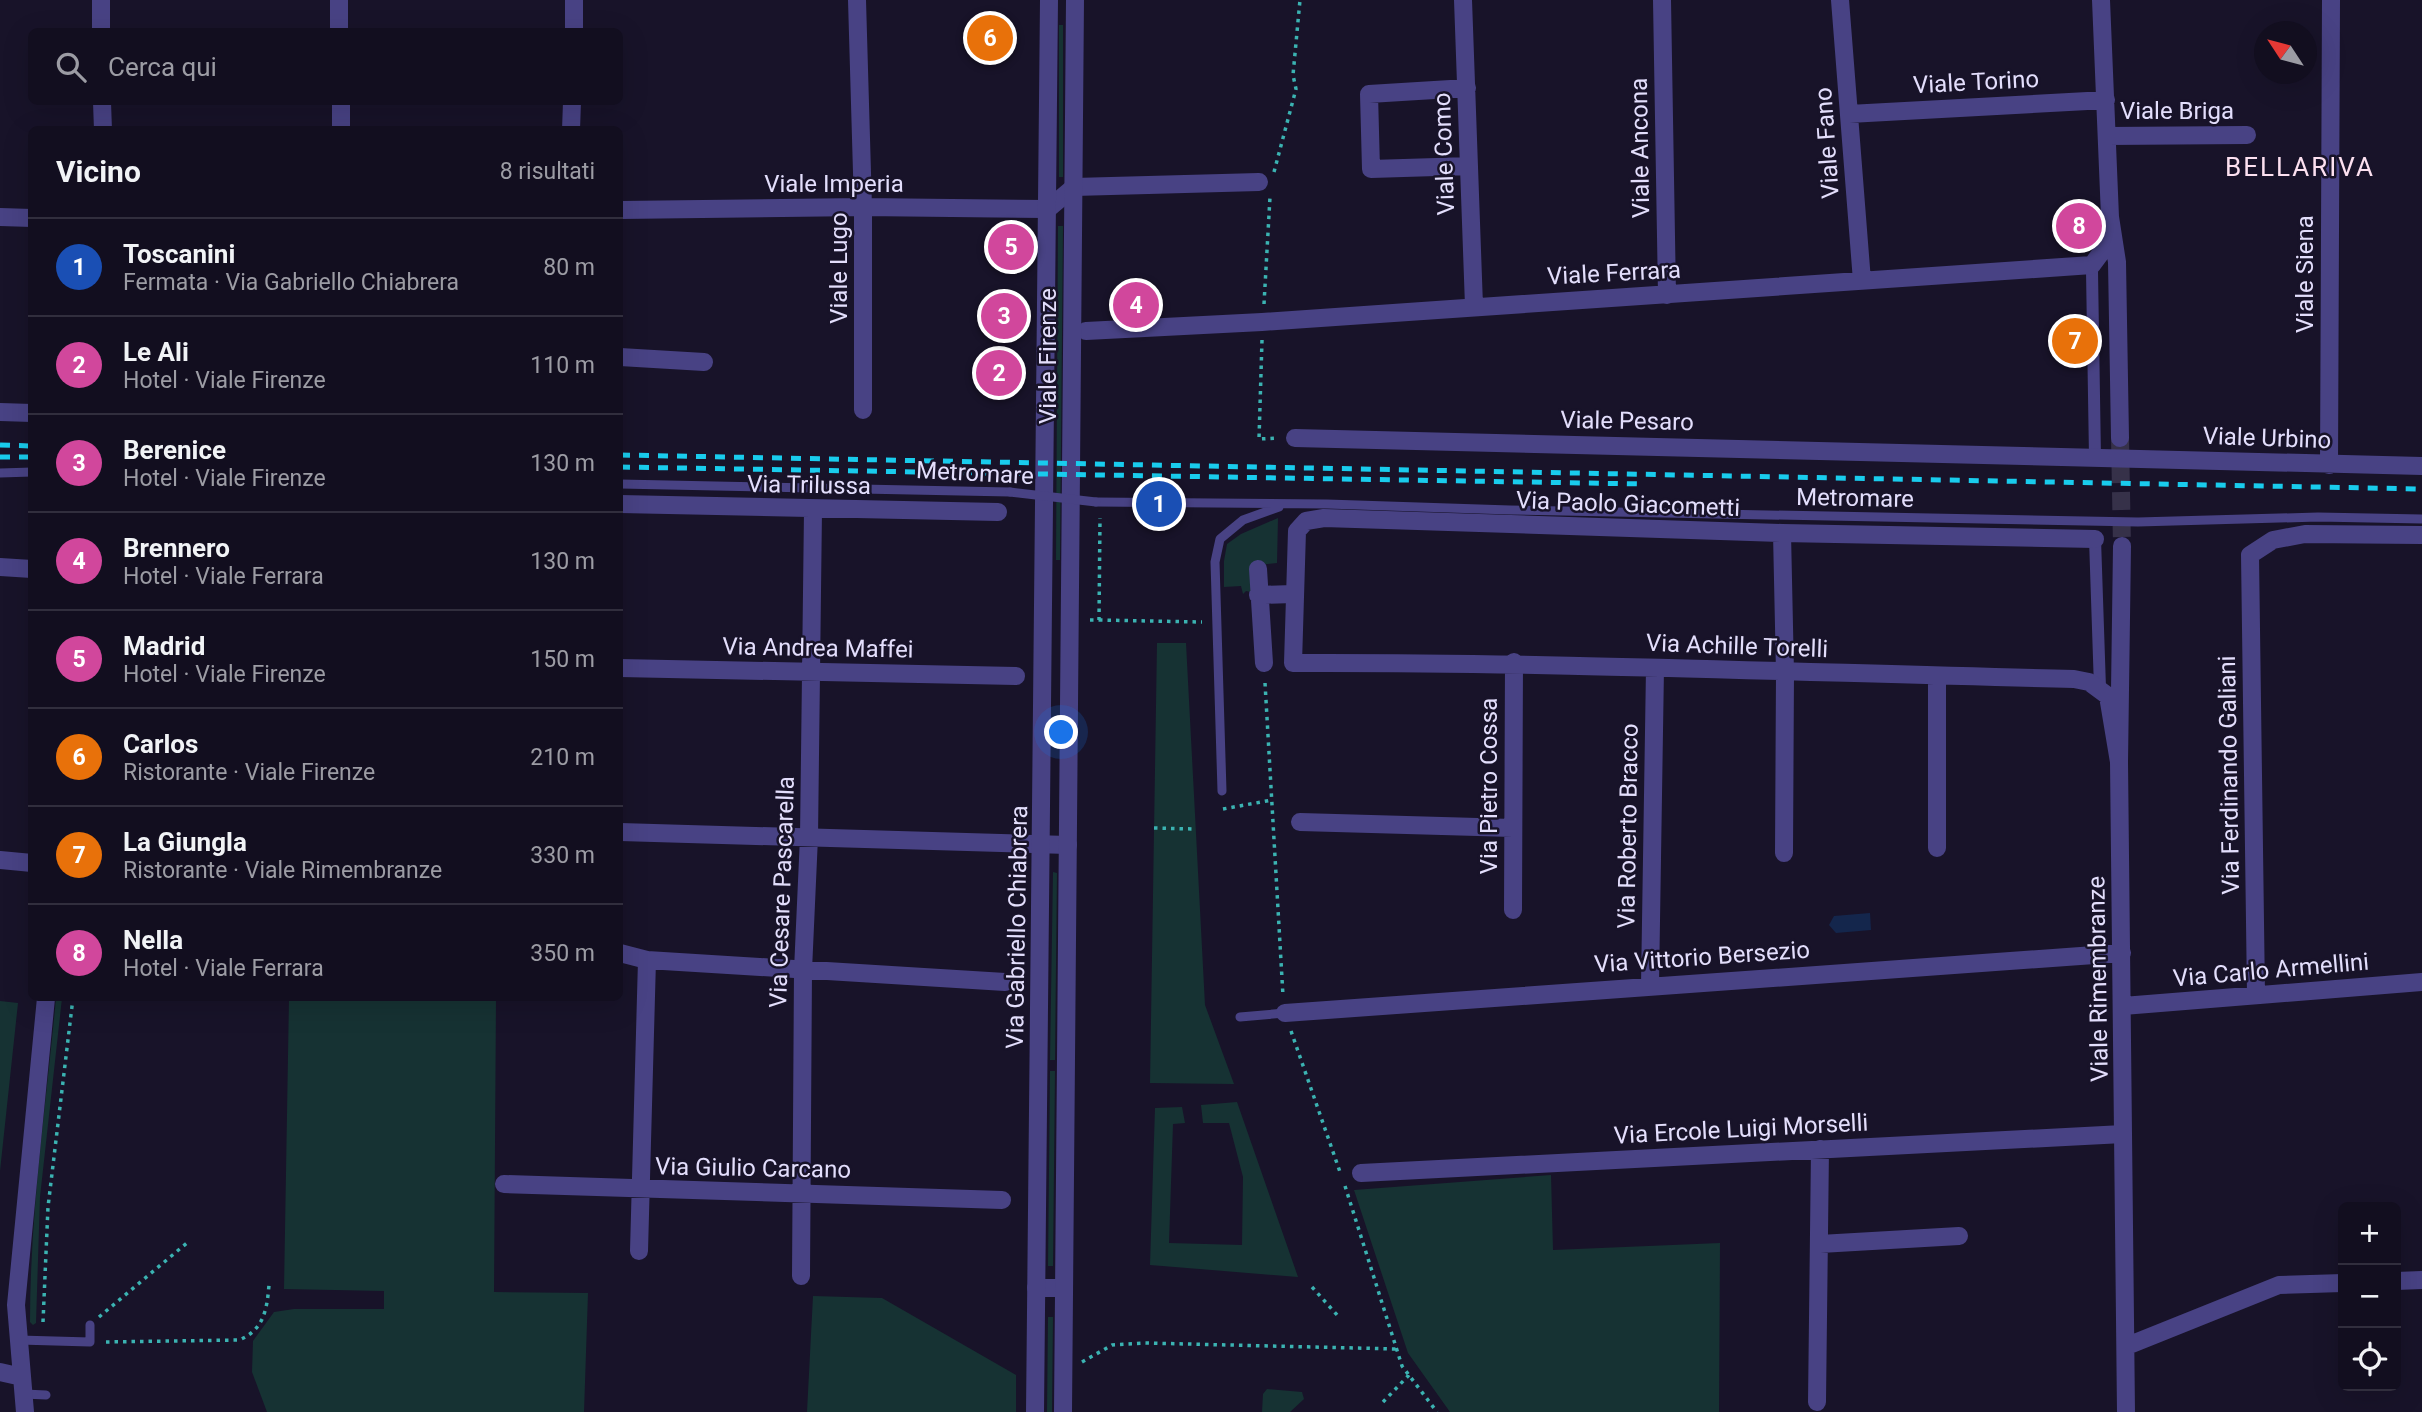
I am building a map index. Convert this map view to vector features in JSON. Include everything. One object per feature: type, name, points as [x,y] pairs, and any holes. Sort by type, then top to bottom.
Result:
[{"type":"street","points":[[101,0],[102,28]]},
{"type":"street","points":[[339,0],[339,28]]},
{"type":"street","points":[[573,28],[574,0]]},
{"type":"street","name":"Viale Lugo","points":[[857,0],[863,207],[863,410]]},
{"type":"street","name":"Viale Firenze","points":[[1046,442],[1049,0]]},
{"type":"street","name":"Viale Firenze","points":[[1072,443],[1075,0]]},
{"type":"street","name":"Viale Como","points":[[1463,0],[1474,306]]},
{"type":"street","name":"Viale Ancona","points":[[1662,0],[1667,295]]},
{"type":"street","name":"Viale Fano","points":[[1840,0],[1862,282]]},
{"type":"street","points":[[2101,0],[2110,217],[2117,262],[2120,438]]},
{"type":"street","name":"Viale Siena","points":[[2329,465],[2331,0]]},
{"type":"street","points":[[1467,88],[1369,94],[1371,169],[1469,166]]},
{"type":"street","name":"Viale Torino","points":[[1849,114],[2106,100]]},
{"type":"street","points":[[102,105],[103,126]]},
{"type":"street","points":[[341,105],[341,126]]},
{"type":"street","points":[[571,126],[572,105]]},
{"type":"street","name":"Viale Briga","points":[[2107,136],[2248,135]]},
{"type":"street","points":[[1048,209],[1074,187],[1267,186]]},
{"type":"street","name":"Viale Imperia","points":[[623,210],[863,207],[1048,209]]},
{"type":"street","points":[[0,217],[28,218]]},
{"type":"street","name":"Viale Ferrara","points":[[1086,331],[1262,322],[2092,265],[2106,246],[2110,217]]},
{"type":"street","points":[[2110,458],[2123,266]]},
{"type":"street","points":[[2092,271],[2110,458]]},
{"type":"street","points":[[623,357],[705,362]]},
{"type":"street","points":[[0,412],[28,413]]},
{"type":"street","name":"Viale Pesaro","points":[[1295,438],[2110,458]]},
{"type":"street","name":"Via Gabriello Chiabrera","points":[[1035,1412],[1046,442]]},
{"type":"street","name":"Via Gabriello Chiabrera","points":[[1063,1412],[1072,443]]},
{"type":"street","name":"Viale Urbino","points":[[2110,458],[2422,466]]},
{"type":"street","name":"Via Trilussa","points":[[623,504],[998,512]]},
{"type":"street","name":"Via Cesare Pascarella","points":[[801,1276],[803,970],[809,837],[813,510]]},
{"type":"street","name":"Via Paolo Giacometti","points":[[1293,663],[1297,531],[1307,521],[1324,518],[1782,533],[2095,539]]},
{"type":"street","points":[[1782,533],[1785,673],[1784,853]]},
{"type":"street","name":"Via Ferdinando Galiani","points":[[2256,995],[2250,555],[2273,540],[2305,534],[2422,535]]},
{"type":"street","points":[[2095,539],[2101,688],[2108,696],[2119,762]]},
{"type":"street","name":"Viale Rimembranze","points":[[2122,545],[2119,762],[2126,1412]]},
{"type":"street","points":[[0,567],[28,569]]},
{"type":"street","points":[[1258,569],[1264,663]]},
{"type":"street","points":[[1258,595],[1293,594]]},
{"type":"street","name":"Via Achille Torelli","points":[[1293,663],[1514,662],[1785,673],[2074,679],[2101,688]]},
{"type":"street","name":"Via Pietro Cossa","points":[[1513,909],[1514,662]]},
{"type":"street","name":"Via Andrea Maffei","points":[[623,668],[1016,676]]},
{"type":"street","name":"Via Roberto Bracco","points":[[1650,985],[1655,668]]},
{"type":"street","points":[[1937,676],[1937,848]]},
{"type":"street","points":[[1300,822],[1513,828]]},
{"type":"street","points":[[623,832],[1068,845]]},
{"type":"street","points":[[0,860],[28,863]]},
{"type":"street","name":"Via Vittorio Bersezio","points":[[1285,1013],[2122,953]]},
{"type":"street","points":[[623,954],[647,960],[1005,982]]},
{"type":"street","points":[[639,1251],[643,1191],[647,960]]},
{"type":"street","name":"Via Carlo Armellini","points":[[2123,1006],[2422,982]]},
{"type":"street","points":[[24,1394],[19,1340],[8,1307],[46,1001]]},
{"type":"street","name":"Via Ercole Luigi Morselli","points":[[1361,1173],[2123,1134]]},
{"type":"street","points":[[1817,1402],[1821,1244],[1820,1149]]},
{"type":"street","name":"Via Giulio Carcano","points":[[504,1184],[643,1191],[803,1192],[1002,1200]]},
{"type":"street","points":[[1821,1244],[1959,1236]]},
{"type":"street","points":[[2401,1281],[2422,1280]]},
{"type":"street","points":[[2127,1346],[2278,1285],[2338,1283]]},
{"type":"street","points":[[1036,1289],[1064,1288]]},
{"type":"street","points":[[0,1372],[24,1394]]},
{"type":"lane","points":[[0,472],[28,472]]},
{"type":"lane","name":"Metromare","points":[[623,484],[1010,492],[1098,505],[1287,504],[2124,522],[2318,517],[2422,519]]},
{"type":"lane","name":"Metromare","points":[[1222,791],[1214,562],[1220,539],[1243,520],[1287,504]]},
{"type":"lane","points":[[1240,1017],[1285,1013]]},
{"type":"lane","points":[[19,1340],[90,1342],[90,1325]]},
{"type":"lane","points":[[24,1394],[46,1395]]},
{"type":"path","points":[[1295,438],[1259,439],[1267,186],[1296,89],[1293,75],[1300,0]]},
{"type":"path","points":[[1090,620],[1099,620],[1098,505]]},
{"type":"path","points":[[1264,663],[1285,1013]]},
{"type":"path","points":[[1223,809],[1272,800]]},
{"type":"path","points":[[1154,828],[1194,829]]},
{"type":"path","points":[[43,1322],[48,1207],[74,1001]]},
{"type":"path","points":[[90,1325],[188,1242]]},
{"type":"path","points":[[90,1342],[239,1340],[252,1334],[266,1312],[269,1285]]},
{"type":"path","points":[[1312,1287],[1338,1316]]},
{"type":"path","points":[[1079,1364],[1112,1345],[1134,1343],[1397,1349],[1409,1375],[1437,1412]]},
{"type":"path","points":[[1383,1402],[1409,1375]]},
{"type":"green space","points":[[1059,25],[1063,25],[1063,177],[1059,177]]},
{"type":"green space","points":[[1058,226],[1063,226],[1060,560],[1056,560]]},
{"type":"green space","points":[[1278,518],[1277,563],[1251,566],[1256,593],[1246,591],[1243,594],[1241,586],[1224,587],[1227,544],[1241,534]]},
{"type":"green space","points":[[1157,643],[1186,643],[1205,1005],[1234,1084],[1150,1083]]},
{"type":"green space","points":[[1053,872],[1057,873],[1055,1060],[1050,1060]]},
{"type":"green space","points":[[0,1001],[18,1003],[0,1171]]},
{"type":"green space","points":[[56,1001],[62,1001],[40,1197],[36,1323],[33,1325],[30,1322],[31,1281],[39,1160]]},
{"type":"green space","points":[[289,1001],[496,1001],[494,1292],[588,1293],[584,1412],[267,1412],[252,1372],[253,1341],[274,1312],[294,1309],[384,1309],[384,1291],[284,1289]]},
{"type":"green space","points":[[1050,1071],[1055,1071],[1053,1266],[1048,1266]]},
{"type":"green space","points":[[1237,1102],[1298,1277],[1150,1265],[1155,1108],[1182,1107],[1185,1123],[1173,1124],[1169,1243],[1242,1245],[1243,1177],[1229,1123],[1203,1123],[1201,1105]]},
{"type":"green space","points":[[1551,1175],[1553,1250],[1720,1243],[1719,1412],[1450,1412],[1408,1353],[1354,1190]]},
{"type":"green space","points":[[813,1296],[882,1298],[1016,1375],[1016,1412],[807,1412]]},
{"type":"green space","points":[[1048,1317],[1053,1317],[1052,1412],[1047,1412]]},
{"type":"green space","points":[[1267,1389],[1302,1392],[1304,1399],[1290,1412],[1262,1412],[1263,1394]]},
{"type":"water","points":[[1870,913],[1871,930],[1836,933],[1829,925],[1834,916]]},
{"type":"tunnel","points":[[2120,438],[2122,546]]},
{"type":"railway","points":[[0,445],[28,446]]},
{"type":"railway","points":[[623,455],[2422,489]]},
{"type":"railway","points":[[0,457],[28,457]]},
{"type":"railway","points":[[623,467],[1645,484]]},
{"type":"place","name":"Carlos","points":[[990,38]]},
{"type":"place","name":"Nella","points":[[2079,226]]},
{"type":"place","name":"Madrid","points":[[1011,247]]},
{"type":"place","name":"Brennero","points":[[1136,305]]},
{"type":"place","name":"Berenice","points":[[1004,316]]},
{"type":"place","name":"La Giungla","points":[[2075,341]]},
{"type":"place","name":"Le Ali","points":[[999,373]]},
{"type":"place","name":"Toscanini","points":[[1159,504]]},
{"type":"district","name":"BELLARIVA","points":[[2300,167]]}]
